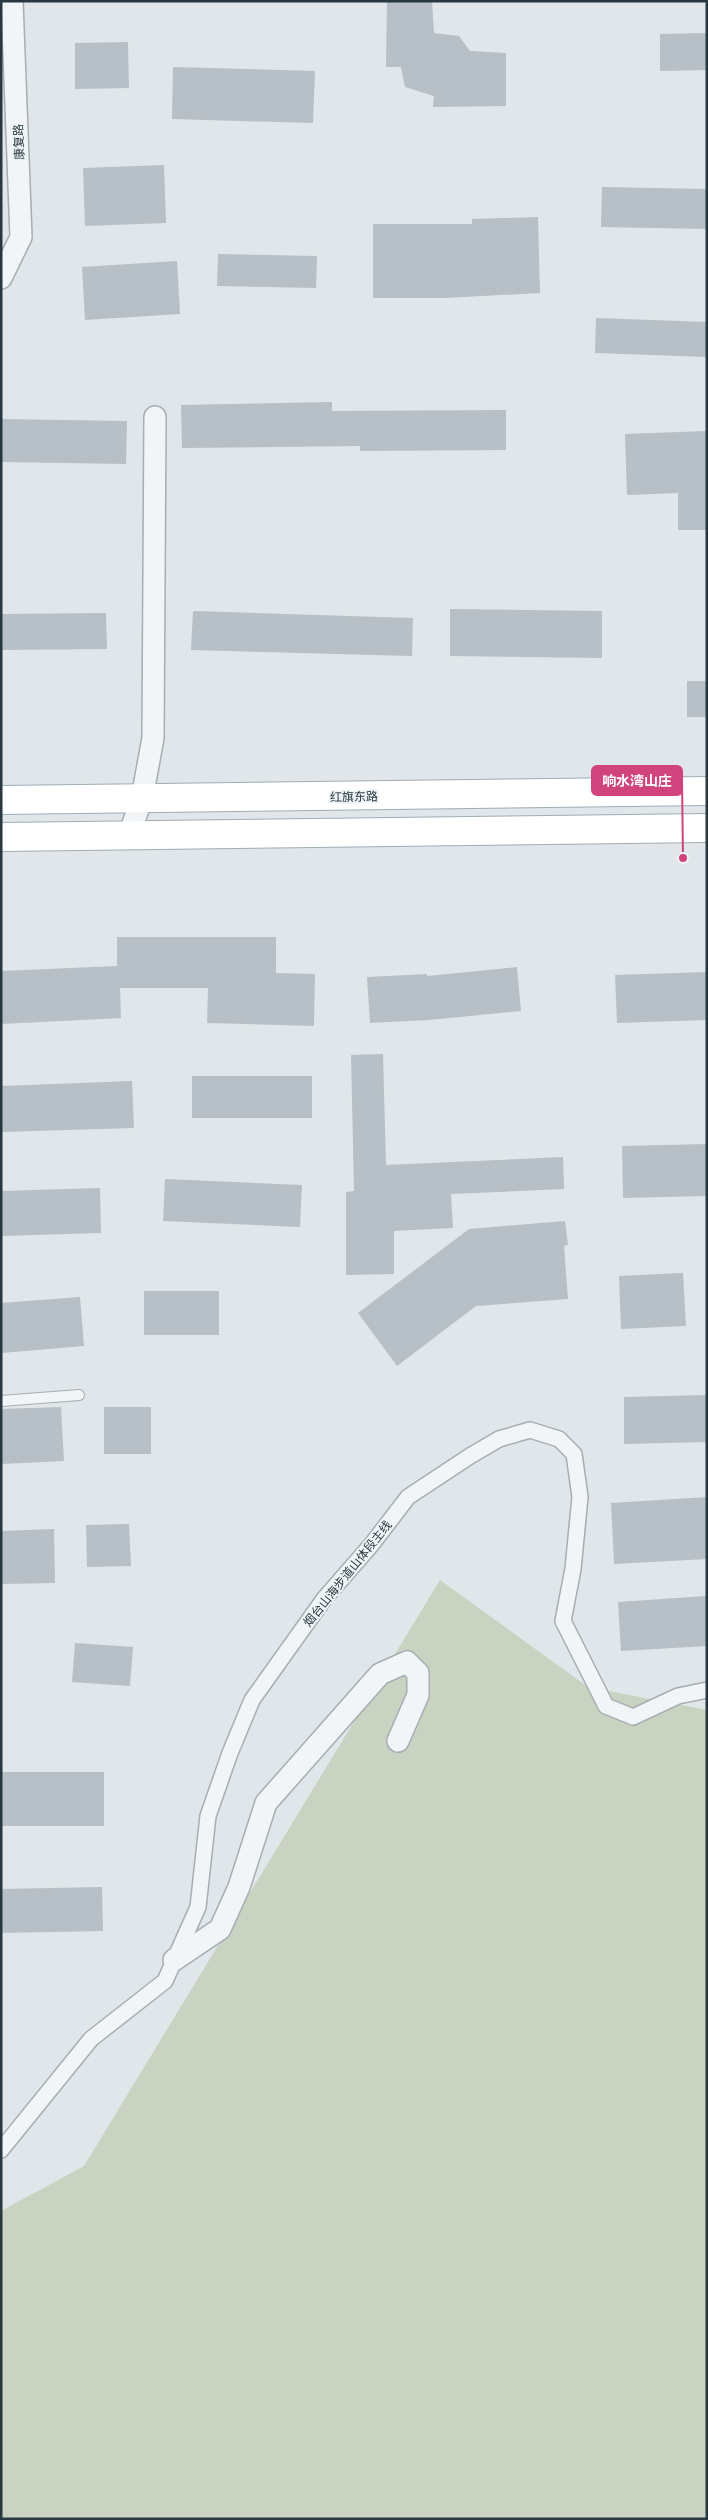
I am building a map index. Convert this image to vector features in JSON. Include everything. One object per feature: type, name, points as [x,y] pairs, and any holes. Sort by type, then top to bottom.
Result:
[{"type":"main road","name":"红旗东路","points":[[1,800],[707,791]]},
{"type":"main road","points":[[1,837],[707,828]]},
{"type":"street","name":"康复路","points":[[1,278],[21,237],[12,1]]},
{"type":"street","points":[[129,835],[142,798],[153,738],[155,417]]},
{"type":"street","name":"烟台山海步道山体段主线","points":[[1,2150],[91,2039],[165,1981],[198,1907],[208,1816],[230,1752],[252,1700],[324,1599],[372,1544],[408,1497],[470,1456],[499,1439],[530,1430],[559,1439],[574,1454],[580,1497],[574,1569],[563,1621],[606,1706],[633,1717],[678,1696],[707,1690]]},
{"type":"street","points":[[174,1960],[220,1928],[240,1887],[266,1803],[380,1674],[407,1662],[418,1673],[418,1696],[398,1741]]},
{"type":"lane","points":[[1,1401],[79,1395]]},
{"type":"green space","points":[[440,1580],[588,1687],[707,1710],[707,2519],[1,2519],[1,2211],[84,2166]]},
{"type":"building","points":[[387,1],[432,1],[434,33],[459,36],[470,51],[506,53],[506,106],[433,107],[434,96],[405,87],[401,67],[386,67]]},
{"type":"building","points":[[707,33],[707,70],[660,71],[660,34]]},
{"type":"building","points":[[128,42],[129,88],[75,89],[75,43]]},
{"type":"building","points":[[173,67],[315,71],[313,123],[172,119]]},
{"type":"building","points":[[164,165],[166,223],[85,226],[83,168]]},
{"type":"building","points":[[602,187],[707,189],[707,229],[601,227]]},
{"type":"building","points":[[538,217],[540,293],[445,298],[373,298],[373,224],[472,224],[472,219]]},
{"type":"building","points":[[218,254],[317,256],[316,288],[217,286]]},
{"type":"building","points":[[177,261],[180,314],[85,320],[82,267]]},
{"type":"building","points":[[596,318],[707,322],[707,357],[595,353]]},
{"type":"building","points":[[332,402],[332,411],[506,410],[506,450],[360,451],[360,446],[182,448],[181,405]]},
{"type":"building","points":[[1,419],[127,421],[126,464],[1,462]]},
{"type":"building","points":[[707,431],[707,530],[678,530],[678,493],[627,495],[625,434]]},
{"type":"building","points":[[450,609],[602,611],[602,658],[450,656]]},
{"type":"building","points":[[193,611],[413,618],[412,656],[191,650]]},
{"type":"building","points":[[106,613],[107,649],[1,650],[1,614]]},
{"type":"building","points":[[687,681],[707,681],[707,717],[687,717]]},
{"type":"building","points":[[117,937],[276,937],[276,973],[315,974],[314,1026],[207,1023],[208,988],[120,988],[121,1018],[1,1024],[1,971],[117,966]]},
{"type":"building","points":[[517,967],[521,1011],[429,1020],[370,1023],[367,977],[427,974],[427,976]]},
{"type":"building","points":[[707,972],[707,1020],[617,1023],[615,975]]},
{"type":"building","points":[[383,1054],[386,1165],[563,1157],[564,1189],[451,1194],[453,1228],[394,1231],[394,1274],[346,1275],[346,1192],[354,1191],[351,1055]]},
{"type":"building","points":[[192,1076],[312,1076],[312,1118],[192,1118]]},
{"type":"building","points":[[132,1081],[134,1128],[1,1132],[1,1086]]},
{"type":"building","points":[[707,1144],[707,1196],[623,1198],[622,1146]]},
{"type":"building","points":[[165,1179],[302,1185],[300,1227],[163,1221]]},
{"type":"building","points":[[100,1188],[101,1233],[1,1236],[1,1191]]},
{"type":"building","points":[[565,1221],[568,1245],[564,1246],[568,1299],[476,1306],[397,1366],[358,1313],[469,1229]]},
{"type":"building","points":[[683,1273],[686,1326],[621,1329],[619,1276]]},
{"type":"building","points":[[144,1291],[219,1291],[219,1335],[144,1335]]},
{"type":"building","points":[[80,1297],[84,1346],[1,1353],[1,1303]]},
{"type":"building","points":[[707,1395],[707,1442],[624,1444],[624,1397]]},
{"type":"building","points":[[61,1407],[64,1461],[1,1464],[1,1409]]},
{"type":"building","points":[[104,1407],[151,1407],[151,1454],[104,1454]]},
{"type":"building","points":[[707,1497],[707,1559],[614,1564],[611,1503]]},
{"type":"building","points":[[129,1524],[131,1566],[87,1567],[86,1525]]},
{"type":"building","points":[[54,1529],[55,1583],[1,1584],[1,1531]]},
{"type":"building","points":[[706,1596],[707,1646],[621,1651],[618,1602]]},
{"type":"building","points":[[75,1643],[133,1647],[130,1686],[72,1682]]},
{"type":"building","points":[[1,1772],[104,1772],[104,1826],[1,1826]]},
{"type":"building","points":[[102,1887],[103,1931],[1,1933],[1,1889]]},
{"type":"place","name":"响水湾山庄","points":[[683,858]]}]
